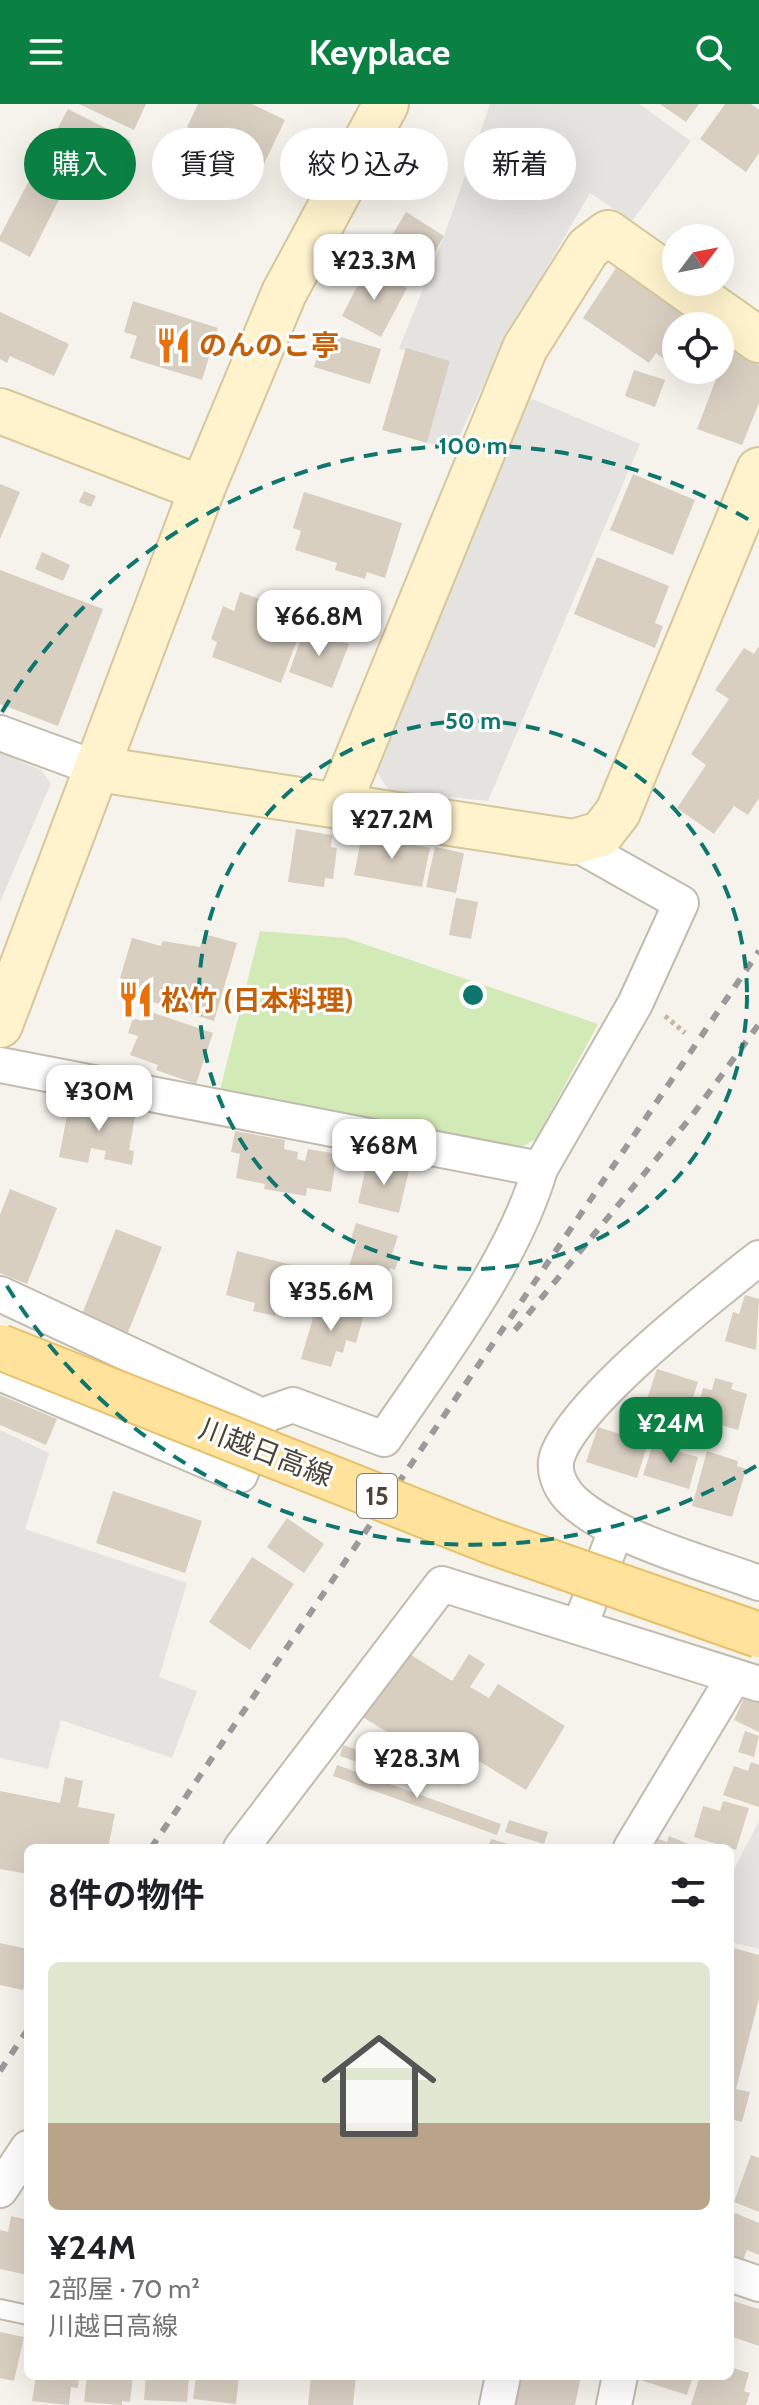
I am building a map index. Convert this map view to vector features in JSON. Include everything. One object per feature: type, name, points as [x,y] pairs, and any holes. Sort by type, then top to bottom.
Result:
[{"type":"main road","name":"川越日高線","points":[[0,1347],[490,1541],[759,1635]]},
{"type":"street","points":[[0,1025],[202,489],[284,293],[386,104]]},
{"type":"street","points":[[339,803],[525,348],[588,248],[608,233],[662,272]]},
{"type":"street","points":[[698,296],[757,334]]},
{"type":"street","points":[[0,411],[202,489]]},
{"type":"street","points":[[573,842],[601,834],[618,812],[759,470]]},
{"type":"street","points":[[0,733],[98,769],[339,803],[573,842],[681,903],[635,1004],[540,1169],[531,1200],[468,1314],[384,1439],[293,1405],[262,1416],[0,1294]]},
{"type":"street","points":[[0,1065],[540,1169]]},
{"type":"street","points":[[759,1258],[645,1355],[581,1418],[558,1455],[556,1476],[570,1498],[616,1530],[759,1583]]},
{"type":"street","points":[[0,1373],[240,1475],[262,1416]]},
{"type":"street","points":[[580,1626],[616,1530]]},
{"type":"street","points":[[244,1844],[442,1584],[746,1681],[634,1844]]},
{"type":"street","points":[[0,2190],[24,2154]]},
{"type":"street","points":[[734,2275],[759,2284]]},
{"type":"street","points":[[497,2405],[502,2380]]},
{"type":"street","points":[[614,2405],[619,2380]]},
{"type":"lane","points":[[0,2309],[24,2314]]},
{"type":"green space","points":[[260,931],[346,938],[598,1024],[536,1139],[518,1149],[219,1094]]},
{"type":"shaded area","points":[[490,104],[639,104],[691,141],[632,221],[590,193],[503,343],[454,448],[427,443],[450,361],[399,349],[464,179],[464,200],[576,200],[576,128],[482,128]]},
{"type":"shaded area","points":[[530,398],[640,444],[488,801],[389,791],[376,770]]},
{"type":"shaded area","points":[[0,753],[41,770],[51,783],[0,902]]},
{"type":"shaded area","points":[[0,1430],[49,1453],[25,1529],[187,1583],[159,1677],[197,1691],[172,1758],[61,1720],[48,1769],[0,1758]]},
{"type":"shaded area","points":[[759,1821],[759,1949],[734,1943],[734,1869]]},
{"type":"building","points":[[79,104],[146,104],[135,128]]},
{"type":"building","points":[[198,104],[252,104],[285,120],[264,164],[264,128],[187,127]]},
{"type":"building","points":[[660,104],[699,104],[686,122]]},
{"type":"building","points":[[725,104],[751,104],[759,110],[759,153],[746,172],[700,139]]},
{"type":"building","points":[[68,109],[105,128],[58,128]]},
{"type":"building","points":[[24,190],[24,200],[59,200],[30,257],[0,241]]},
{"type":"building","points":[[406,212],[444,236],[415,286],[376,262]]},
{"type":"building","points":[[367,267],[407,288],[381,337],[342,316]]},
{"type":"building","points":[[616,268],[682,312],[662,312],[662,358],[656,353],[649,363],[583,318]]},
{"type":"building","points":[[133,301],[218,328],[202,380],[130,358],[137,336],[124,332]]},
{"type":"building","points":[[0,312],[69,344],[54,376],[10,356],[7,363],[0,359]]},
{"type":"building","points":[[324,332],[381,349],[370,384],[314,367]]},
{"type":"building","points":[[406,348],[450,361],[427,443],[382,430]]},
{"type":"building","points":[[734,348],[759,365],[759,403],[742,445],[697,429],[714,384],[734,384]]},
{"type":"building","points":[[634,370],[662,379],[664,384],[655,407],[625,396]]},
{"type":"building","points":[[633,474],[695,500],[673,555],[610,530]]},
{"type":"building","points":[[0,484],[20,492],[0,539]]},
{"type":"building","points":[[84,491],[96,496],[91,507],[79,502]]},
{"type":"building","points":[[304,492],[402,523],[385,578],[367,572],[365,579],[335,570],[337,563],[295,550],[301,531],[293,528]]},
{"type":"building","points":[[42,552],[70,565],[63,581],[35,569]]},
{"type":"building","points":[[597,557],[669,586],[655,623],[663,626],[655,648],[574,614]]},
{"type":"building","points":[[0,570],[103,609],[58,726],[0,704]]},
{"type":"building","points":[[240,592],[306,616],[281,683],[212,657],[217,642],[211,639],[223,606],[234,611]]},
{"type":"building","points":[[305,628],[349,644],[332,688],[289,672]]},
{"type":"building","points":[[759,646],[759,798],[748,815],[734,806],[714,834],[677,808],[706,765],[691,754],[729,699],[715,690],[744,648],[754,654]]},
{"type":"building","points":[[296,829],[332,835],[331,847],[337,848],[333,879],[325,878],[324,887],[288,882]]},
{"type":"building","points":[[362,835],[430,848],[422,887],[354,875]]},
{"type":"building","points":[[435,847],[464,853],[456,893],[426,887]]},
{"type":"building","points":[[456,898],[478,902],[471,939],[449,935]]},
{"type":"building","points":[[204,934],[237,943],[214,1021],[127,994],[131,981],[120,978],[132,938],[161,946],[163,941],[200,947]]},
{"type":"building","points":[[145,1010],[213,1033],[196,1084],[156,1070],[158,1065],[130,1055],[138,1036],[128,1033],[133,1018],[142,1021]]},
{"type":"building","points":[[90,1102],[136,1111],[129,1150],[134,1151],[132,1165],[104,1159],[106,1151],[91,1148],[88,1163],[59,1157],[69,1106],[88,1110]]},
{"type":"building","points":[[235,1131],[285,1140],[284,1149],[298,1152],[297,1159],[305,1161],[308,1149],[337,1154],[331,1192],[307,1188],[306,1196],[264,1189],[265,1184],[236,1178],[240,1154],[231,1152]]},
{"type":"building","points":[[377,1162],[409,1170],[399,1213],[358,1203],[366,1167],[375,1170]]},
{"type":"building","points":[[10,1189],[57,1208],[27,1284],[0,1273],[0,1215]]},
{"type":"building","points":[[356,1223],[398,1236],[392,1254],[399,1257],[395,1270],[390,1268],[382,1291],[345,1279],[357,1241],[351,1239]]},
{"type":"building","points":[[116,1229],[162,1247],[125,1340],[98,1330],[102,1322],[82,1314]]},
{"type":"building","points":[[237,1251],[307,1269],[296,1313],[277,1308],[275,1316],[253,1311],[255,1303],[226,1295]]},
{"type":"building","points":[[745,1295],[759,1299],[756,1350],[725,1341],[733,1312],[739,1314]]},
{"type":"building","points":[[318,1301],[364,1314],[356,1343],[346,1340],[343,1353],[336,1351],[331,1367],[301,1359]]},
{"type":"building","points":[[657,1369],[698,1382],[684,1425],[665,1419],[668,1410],[646,1402]]},
{"type":"building","points":[[715,1378],[733,1383],[731,1389],[747,1394],[738,1430],[695,1418],[703,1388],[712,1390]]},
{"type":"building","points":[[0,1395],[57,1419],[46,1445],[0,1425]]},
{"type":"building","points":[[598,1427],[648,1443],[637,1478],[586,1462]]},
{"type":"building","points":[[665,1441],[681,1446],[679,1452],[698,1457],[689,1489],[643,1475],[653,1444],[664,1447]]},
{"type":"building","points":[[707,1451],[738,1461],[737,1466],[746,1469],[732,1517],[692,1506]]},
{"type":"building","points":[[113,1491],[202,1521],[185,1573],[96,1543]]},
{"type":"building","points":[[287,1518],[324,1544],[304,1573],[267,1547]]},
{"type":"building","points":[[252,1557],[294,1584],[250,1650],[209,1622]]},
{"type":"building","points":[[402,1649],[452,1681],[469,1654],[485,1664],[470,1687],[489,1698],[498,1684],[565,1726],[526,1790],[469,1755],[462,1765],[432,1747],[426,1756],[361,1716]]},
{"type":"building","points":[[759,1697],[759,1732],[734,1720],[744,1698],[756,1703]]},
{"type":"building","points":[[745,1731],[759,1736],[754,1757],[738,1752]]},
{"type":"building","points":[[343,1745],[420,1771],[416,1783],[340,1756]]},
{"type":"building","points":[[751,1762],[759,1765],[759,1807],[723,1795],[734,1766],[748,1771]]},
{"type":"building","points":[[337,1765],[501,1824],[497,1835],[333,1776]]},
{"type":"building","points":[[65,1777],[83,1781],[78,1807],[115,1814],[109,1844],[24,1844],[24,1873],[0,1869],[0,1791],[60,1803]]},
{"type":"building","points":[[723,1801],[749,1808],[736,1850],[734,1844],[717,1844],[694,1837],[703,1806],[720,1811]]},
{"type":"building","points":[[509,1820],[548,1832],[544,1844],[505,1832]]},
{"type":"building","points":[[669,1836],[688,1844],[654,1844],[656,1838],[667,1842]]},
{"type":"building","points":[[491,1839],[508,1844],[489,1844]]},
{"type":"building","points":[[0,1943],[24,1948],[23,1990],[0,1985]]},
{"type":"building","points":[[734,1948],[759,1955],[759,1999],[736,2089],[750,2092],[742,2122],[734,2120]]},
{"type":"building","points":[[751,2155],[759,2158],[759,2212],[734,2202]]},
{"type":"building","points":[[735,2213],[759,2223],[759,2255],[747,2250],[743,2260],[734,2257]]},
{"type":"building","points":[[11,2216],[24,2219],[24,2274],[0,2269],[0,2230],[8,2232]]},
{"type":"building","points":[[734,2301],[759,2309],[759,2346],[734,2337]]},
{"type":"building","points":[[0,2332],[24,2337],[14,2381],[0,2378]]},
{"type":"building","points":[[734,2368],[749,2373],[744,2391],[750,2393],[746,2405],[691,2405],[699,2380],[734,2380]]},
{"type":"building","points":[[35,2380],[79,2380],[78,2388],[71,2387],[69,2405],[32,2401]]},
{"type":"building","points":[[87,2380],[133,2380],[130,2402],[122,2401],[122,2405],[84,2402]]},
{"type":"building","points":[[146,2380],[189,2380],[187,2402],[144,2400]]},
{"type":"building","points":[[195,2380],[239,2380],[236,2404],[193,2399]]},
{"type":"building","points":[[311,2380],[356,2380],[353,2405],[308,2405]]},
{"type":"building","points":[[512,2380],[580,2380],[575,2405],[507,2405]]},
{"type":"building","points":[[640,2380],[692,2380],[687,2395]]},
{"type":"railway","points":[[154,1844],[759,951]]},
{"type":"railway","points":[[515,1330],[691,1117],[759,1024]]},
{"type":"railway","points":[[0,2071],[24,2035]]},
{"type":"place","name":"のんのこ亭","points":[[173,345]]},
{"type":"place","name":"松竹 (日本料理)","points":[[135,1000]]}]
